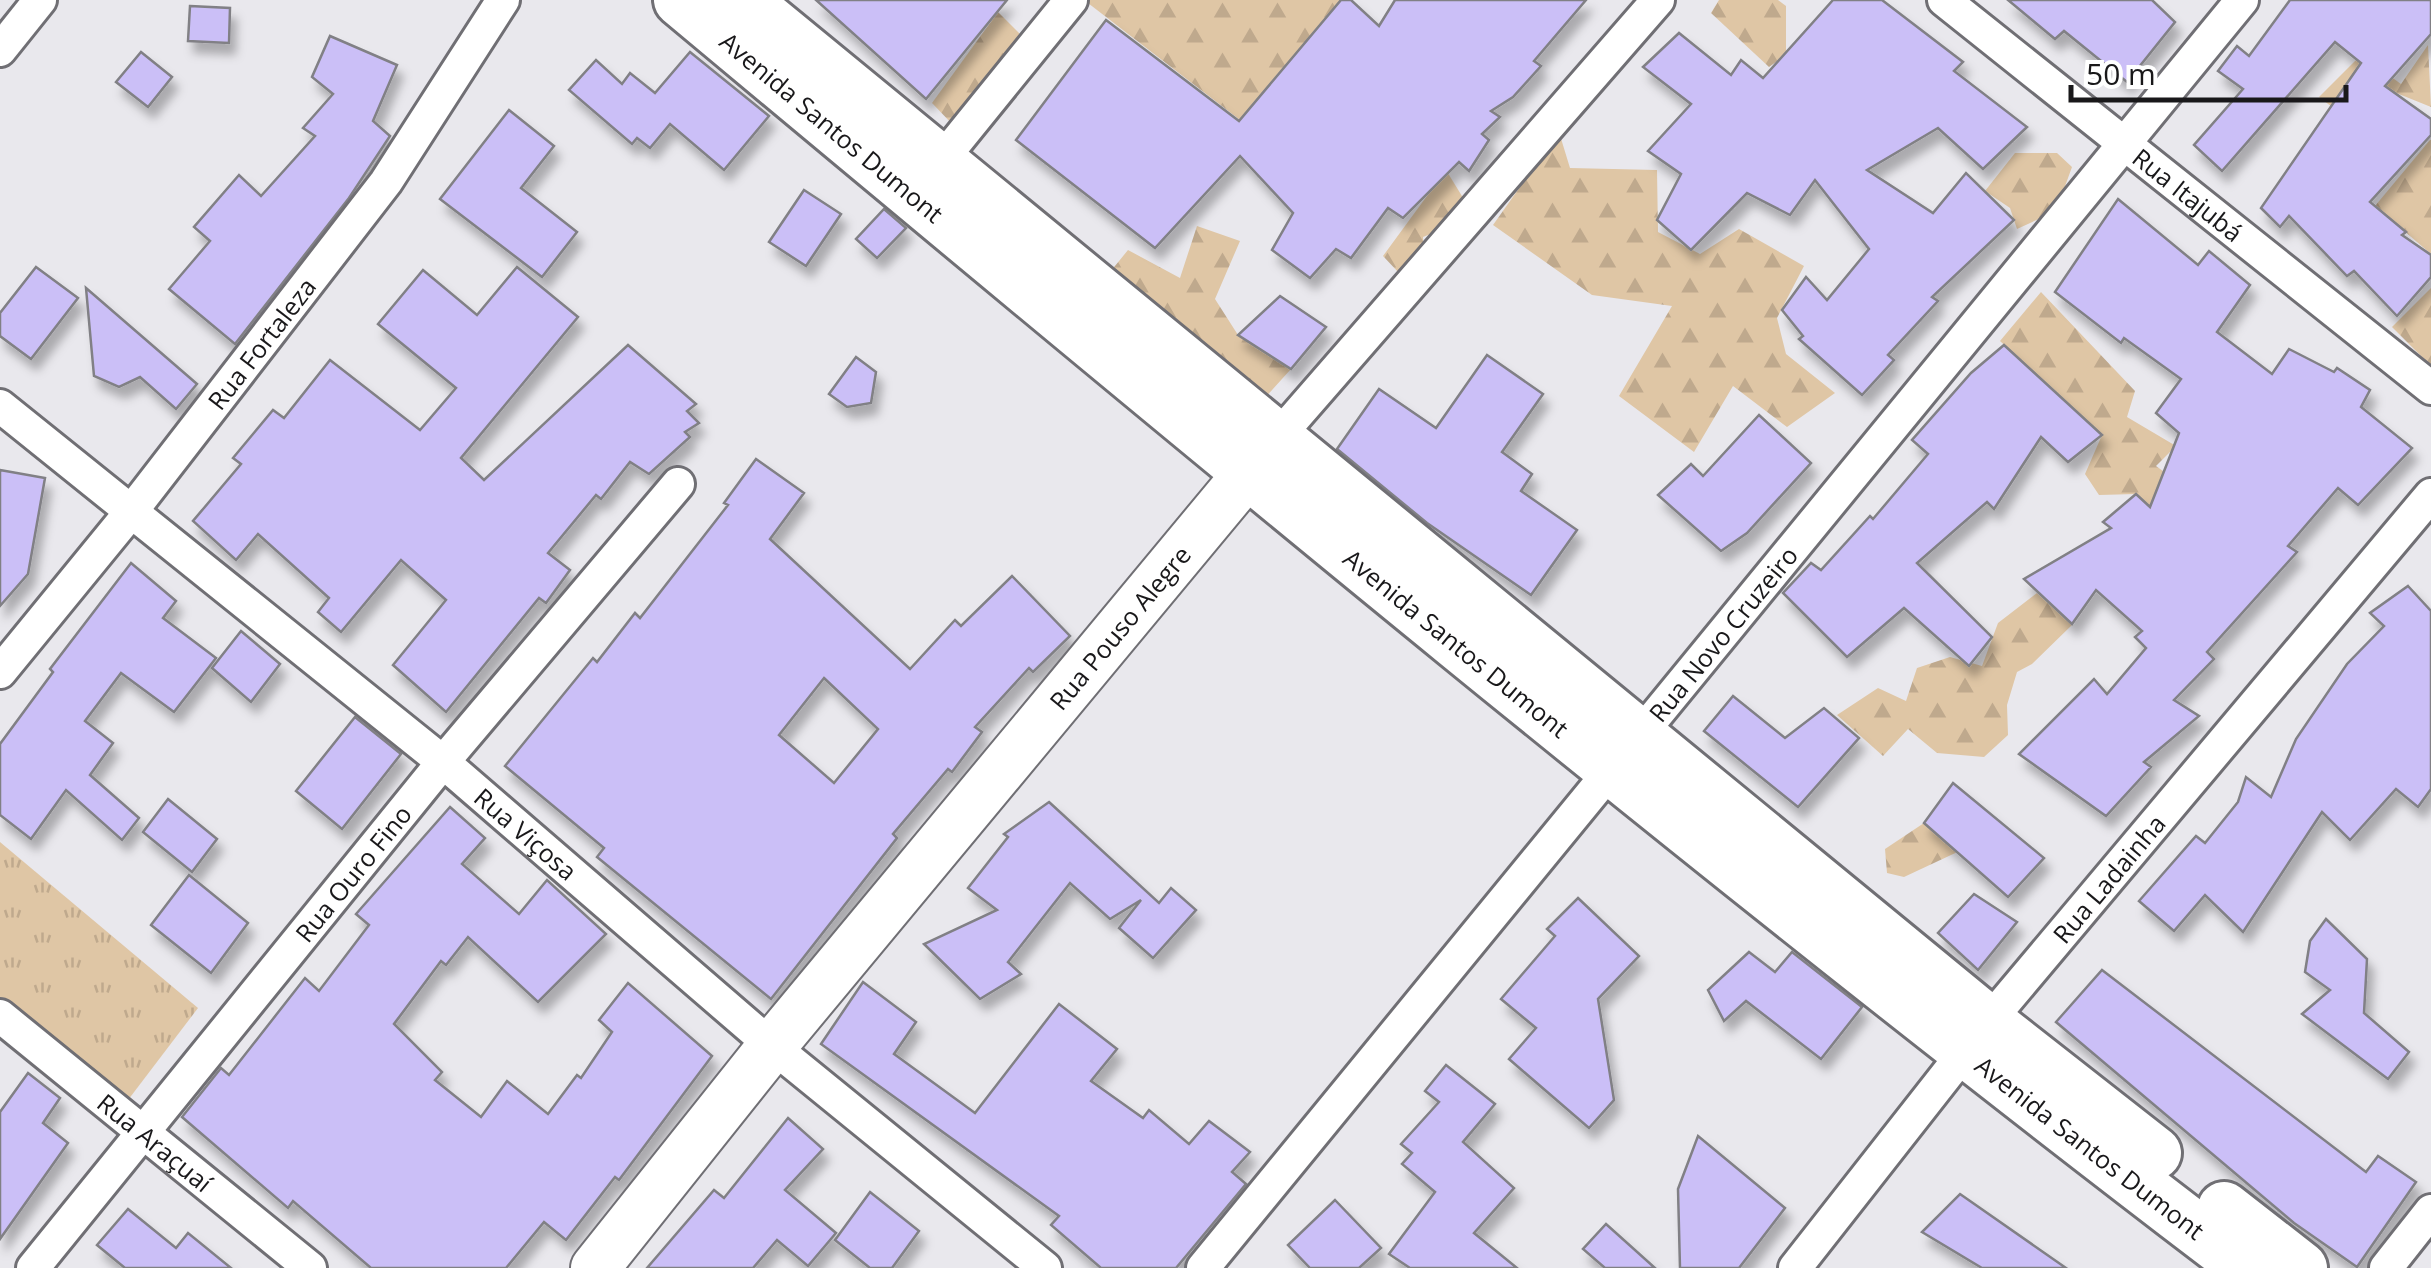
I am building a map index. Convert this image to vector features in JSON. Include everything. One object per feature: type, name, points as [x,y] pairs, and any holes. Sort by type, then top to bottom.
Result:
[{"type":"main road","name":"Avenida Santos Dumont","points":[[680,0],[1261,456],[1626,749],[1976,1037],[2247,1268]]},
{"type":"main road","name":"Avenida Santos Dumont","points":[[743,0],[939,163],[1261,456]]},
{"type":"main road","name":"Rua Pouso Alegre","points":[[595,1268],[772,1046],[1261,456]]},
{"type":"main road","name":"Avenida Santos Dumont","points":[[1976,1037],[2301,1268]]},
{"type":"street","points":[[0,50],[40,0]]},
{"type":"street","name":"Rua Fortaleza","points":[[0,672],[130,513],[386,182],[504,0]]},
{"type":"street","points":[[939,163],[1070,0]]},
{"type":"street","name":"Rua Pouso Alegre","points":[[1261,456],[1658,0]]},
{"type":"street","name":"Rua Itajubá","points":[[1944,0],[2431,388]]},
{"type":"street","name":"Rua Novo Cruzeiro","points":[[1203,1268],[2242,0]]},
{"type":"street","name":"Rua Viçosa","points":[[0,406],[444,762],[772,1046],[1045,1268]]},
{"type":"street","name":"Rua Ouro Fino","points":[[33,1268],[444,762],[678,484]]},
{"type":"street","name":"Rua Ladainha","points":[[1795,1268],[1976,1037],[2431,495]]},
{"type":"street","name":"Rua Araçuaí","points":[[0,1016],[310,1268]]},
{"type":"street","points":[[2386,1268],[2431,1212]]},
{"type":"green space","points":[[1084,0],[1341,0],[1240,120]]},
{"type":"green space","points":[[1719,0],[1778,0],[1786,6],[1786,55],[1769,67],[1711,13]]},
{"type":"green space","points":[[998,12],[1033,47],[953,125],[932,103]]},
{"type":"green space","points":[[2428,45],[2431,107],[2389,90],[2358,127],[2319,97],[2361,55],[2401,84]]},
{"type":"green space","points":[[1559,132],[1570,168],[1657,170],[1658,232],[1700,254],[1739,229],[1804,266],[1777,318],[1786,354],[1835,393],[1787,427],[1733,386],[1694,452],[1619,396],[1672,306],[1592,295],[1493,225]]},
{"type":"green space","points":[[2431,140],[2431,254],[2375,206]]},
{"type":"green space","points":[[2015,153],[2057,153],[2072,167],[2056,211],[2017,229],[2010,208],[1985,191]]},
{"type":"green space","points":[[1446,170],[1465,201],[1441,230],[1423,237],[1424,255],[1399,273],[1383,256]]},
{"type":"green space","points":[[1197,226],[1240,241],[1215,299],[1238,335],[1291,369],[1264,399],[1106,277],[1128,250],[1180,278]]},
{"type":"green space","points":[[2431,288],[2431,366],[2392,327]]},
{"type":"green space","points":[[2041,292],[2135,391],[2127,417],[2176,446],[2156,466],[2210,505],[2177,532],[2136,494],[2099,495],[2085,474],[2102,435],[2000,341]]},
{"type":"green space","points":[[2037,593],[2072,625],[2032,664],[2017,672],[2007,705],[2008,735],[1984,757],[1937,753],[1908,729],[1883,756],[1837,715],[1878,688],[1906,701],[1917,668],[1950,657],[1982,666],[1998,623]]},
{"type":"green space","points":[[1950,822],[1966,848],[1904,877],[1887,873],[1885,849],[1924,823]]},
{"type":"green space","points":[[0,842],[198,1008],[125,1104],[0,1000]]},
{"type":"building","points":[[816,0],[1007,0],[926,99]]},
{"type":"building","points":[[1341,0],[1351,0],[1379,26],[1395,0],[1586,0],[1534,61],[1541,66],[1513,97],[1491,111],[1500,117],[1482,134],[1489,140],[1469,171],[1459,162],[1403,218],[1388,208],[1351,258],[1336,249],[1310,278],[1272,250],[1293,213],[1240,156],[1155,248],[1016,140],[1106,20],[1239,121]]},
{"type":"building","points":[[1833,0],[1882,0],[1963,62],[1954,71],[2027,127],[1983,169],[1938,128],[1867,170],[1933,213],[1966,173],[2014,220],[1932,297],[1938,301],[1888,355],[1894,360],[1862,395],[1799,339],[1803,336],[1782,310],[1806,277],[1827,300],[1869,249],[1815,180],[1790,215],[1747,193],[1691,250],[1657,220],[1681,174],[1648,151],[1691,104],[1643,67],[1679,33],[1731,75],[1741,60],[1763,78]]},
{"type":"building","points":[[2008,0],[2152,0],[2175,22],[2127,82],[2064,31],[2055,39]]},
{"type":"building","points":[[2290,0],[2431,0],[2431,34],[2385,86],[2431,119],[2431,135],[2370,202],[2406,232],[2402,235],[2431,255],[2431,277],[2397,316],[2354,271],[2347,276],[2289,216],[2280,227],[2261,208],[2361,63],[2335,42],[2222,171],[2194,145],[2243,89],[2218,71],[2237,46],[2249,56]]},
{"type":"building","points":[[190,6],[230,8],[229,43],[188,41]]},
{"type":"building","points":[[330,36],[397,65],[373,121],[390,136],[349,198],[235,344],[169,289],[210,241],[194,227],[239,175],[261,196],[315,136],[303,128],[333,94],[312,77]]},
{"type":"building","points":[[141,52],[172,77],[148,107],[116,82]]},
{"type":"building","points":[[690,52],[769,116],[724,170],[670,124],[650,148],[637,138],[632,144],[569,90],[596,60],[622,84],[630,73],[655,93]]},
{"type":"building","points":[[509,110],[554,146],[521,188],[577,232],[542,277],[440,199]]},
{"type":"building","points":[[804,190],[841,214],[806,266],[769,242]]},
{"type":"building","points":[[2118,199],[2198,265],[2209,251],[2250,285],[2217,332],[2272,374],[2289,349],[2334,372],[2337,368],[2370,390],[2361,407],[2412,448],[2358,505],[2338,488],[2288,546],[2297,552],[2207,652],[2214,659],[2174,700],[2199,716],[2144,762],[2151,767],[2106,816],[2019,754],[2094,679],[2107,694],[2146,648],[2135,637],[2142,631],[2096,590],[2072,624],[2024,579],[2111,528],[2103,522],[2136,494],[2150,507],[2179,433],[2156,413],[2181,379],[2124,338],[2121,343],[2055,292]]},
{"type":"building","points":[[884,209],[906,228],[877,258],[856,239]]},
{"type":"building","points":[[36,267],[78,298],[31,359],[0,336],[0,313]]},
{"type":"building","points":[[517,267],[578,317],[461,458],[484,480],[628,345],[696,404],[687,411],[699,423],[685,432],[690,437],[649,474],[630,462],[601,499],[596,495],[548,553],[570,570],[546,603],[539,598],[446,712],[393,665],[446,600],[401,560],[341,632],[318,612],[329,598],[258,534],[236,560],[193,521],[241,464],[233,458],[273,410],[284,418],[330,360],[420,430],[456,388],[378,324],[423,270],[477,315]]},
{"type":"building","points":[[86,288],[197,384],[176,409],[140,377],[119,387],[94,376]]},
{"type":"building","points":[[1280,296],[1326,327],[1291,369],[1238,335]]},
{"type":"building","points":[[2004,345],[2102,435],[2068,462],[2041,437],[1994,509],[1987,502],[1917,563],[1992,637],[1969,666],[1904,608],[1847,657],[1783,593],[1811,563],[1821,570],[1870,516],[1873,519],[1928,454],[1912,440],[1971,373]]},
{"type":"building","points":[[1487,355],[1543,394],[1502,452],[1532,474],[1521,491],[1577,530],[1531,595],[1427,523],[1337,449],[1379,389],[1436,428]]},
{"type":"building","points":[[856,357],[876,372],[871,403],[847,407],[829,394]]},
{"type":"building","points":[[1759,415],[1811,463],[1747,533],[1721,551],[1658,495],[1691,464],[1703,476]]},
{"type":"building","points":[[756,459],[804,493],[770,539],[910,669],[955,620],[961,626],[1012,576],[1070,636],[1033,672],[1029,668],[975,727],[982,732],[952,772],[948,769],[893,834],[897,838],[771,999],[597,857],[604,848],[505,766],[593,658],[597,662],[635,613],[640,618],[728,505],[724,503]],"holes":[[[824,678],[878,729],[834,783],[779,735]]]},
{"type":"building","points":[[0,470],[45,478],[28,574],[0,606]]},
{"type":"building","points":[[131,563],[176,601],[163,618],[216,658],[174,712],[121,673],[85,721],[113,743],[90,775],[139,818],[122,840],[66,790],[31,839],[0,815],[0,744],[53,672],[50,669]]},
{"type":"building","points":[[2408,586],[2431,611],[2431,789],[2418,807],[2396,789],[2350,840],[2322,812],[2243,932],[2205,895],[2174,931],[2139,901],[2196,836],[2205,843],[2238,802],[2246,777],[2271,797],[2296,739],[2347,664],[2384,626],[2370,613]]},
{"type":"building","points":[[241,631],[280,664],[251,702],[212,668]]},
{"type":"building","points":[[1733,696],[1785,738],[1824,708],[1859,738],[1798,807],[1704,731]]},
{"type":"building","points":[[355,717],[401,754],[342,829],[296,791]]},
{"type":"building","points":[[1953,783],[2044,858],[2008,897],[1924,823]]},
{"type":"building","points":[[168,799],[217,839],[192,872],[143,832]]},
{"type":"building","points":[[1049,802],[1159,903],[1171,888],[1196,910],[1153,958],[1119,928],[1141,900],[1110,919],[1070,883],[1008,962],[1021,974],[980,999],[924,944],[997,910],[968,888],[1008,837],[1004,834]]},
{"type":"building","points":[[450,807],[485,838],[462,864],[519,914],[547,880],[606,934],[538,1002],[468,937],[446,965],[441,961],[394,1024],[442,1072],[435,1080],[481,1117],[507,1081],[548,1114],[577,1075],[581,1078],[612,1032],[599,1020],[628,983],[712,1056],[619,1180],[615,1177],[566,1240],[544,1222],[506,1268],[371,1268],[293,1201],[288,1208],[182,1117],[221,1068],[229,1075],[305,978],[319,991],[369,925],[356,914]]},
{"type":"building","points":[[189,875],[248,923],[211,973],[151,925]]},
{"type":"building","points":[[1974,894],[2017,922],[1978,970],[1938,933]]},
{"type":"building","points":[[1578,898],[1639,956],[1598,999],[1614,1100],[1589,1128],[1509,1059],[1536,1028],[1501,999],[1555,936],[1547,929]]},
{"type":"building","points":[[2326,919],[2367,959],[2364,1013],[2409,1052],[2388,1079],[2302,1014],[2330,990],[2305,972],[2310,941]]},
{"type":"building","points":[[1749,952],[1775,972],[1792,952],[1862,1007],[1821,1059],[1746,1001],[1724,1021],[1708,990]]},
{"type":"building","points":[[2102,970],[2366,1172],[2378,1156],[2416,1182],[2357,1267],[2294,1223],[2056,1022]]},
{"type":"building","points":[[863,982],[916,1022],[894,1054],[975,1113],[1059,1004],[1117,1049],[1091,1081],[1143,1118],[1149,1110],[1189,1144],[1209,1121],[1250,1152],[1232,1172],[1246,1184],[1176,1268],[1101,1268],[1051,1225],[1059,1216],[821,1044]]},
{"type":"building","points":[[1446,1065],[1495,1104],[1463,1142],[1514,1188],[1474,1233],[1517,1268],[1410,1268],[1389,1254],[1435,1192],[1402,1164],[1412,1153],[1401,1144],[1439,1102],[1425,1091]]},
{"type":"building","points":[[28,1073],[60,1098],[43,1123],[68,1143],[0,1239],[0,1112]]},
{"type":"building","points":[[788,1118],[823,1149],[785,1190],[836,1233],[808,1266],[777,1240],[753,1268],[647,1268],[714,1190],[724,1198]]},
{"type":"building","points":[[1698,1136],[1785,1208],[1739,1268],[1680,1268],[1678,1189]]},
{"type":"building","points":[[870,1192],[919,1231],[892,1268],[870,1268],[835,1240]]},
{"type":"building","points":[[1960,1194],[2066,1268],[1982,1268],[1922,1232]]},
{"type":"building","points":[[1335,1200],[1381,1248],[1359,1268],[1310,1268],[1288,1245]]},
{"type":"building","points":[[128,1209],[176,1248],[188,1233],[231,1268],[125,1268],[97,1245]]},
{"type":"building","points":[[1606,1224],[1655,1268],[1605,1268],[1583,1249]]}]
